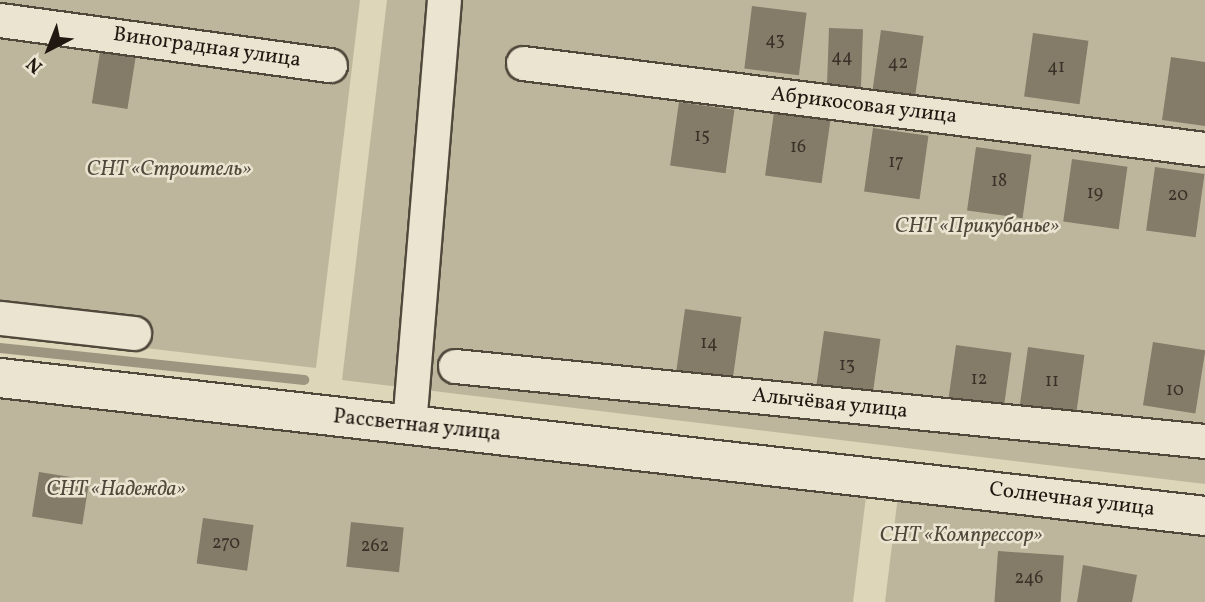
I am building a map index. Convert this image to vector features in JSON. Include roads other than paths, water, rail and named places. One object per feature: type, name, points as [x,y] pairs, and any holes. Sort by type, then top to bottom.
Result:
[{"type":"street","points":[[409,425],[444,0]]},
{"type":"street","name":"Виноградная улица","points":[[0,20],[330,65]]},
{"type":"street","name":"Абрикосовая улица","points":[[523,63],[1205,149]]},
{"type":"street","points":[[0,318],[135,333]]},
{"type":"street","name":"Алычёвая улица","points":[[455,366],[1205,441]]},
{"type":"street","name":"Рассветная улица","points":[[0,378],[939,484]]},
{"type":"street","name":"Солнечная улица","points":[[939,484],[1205,516]]},
{"type":"waterway","points":[[0,348],[304,380]]},
{"type":"park label","name":"СНТ «Строитель»","points":[[169,170]]},
{"type":"park label","name":"СНТ «Прикубанье»","points":[[977,227]]},
{"type":"park label","name":"СНТ «Надежда»","points":[[116,490]]},
{"type":"park label","name":"СНТ «Компрессор»","points":[[961,536]]}]
